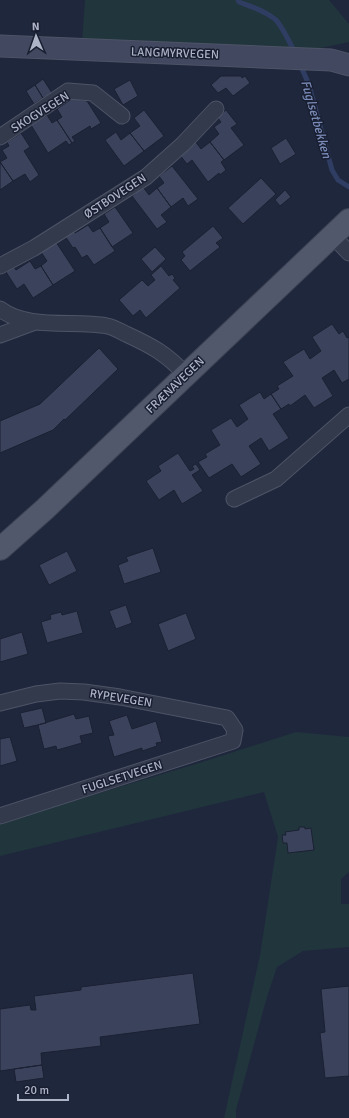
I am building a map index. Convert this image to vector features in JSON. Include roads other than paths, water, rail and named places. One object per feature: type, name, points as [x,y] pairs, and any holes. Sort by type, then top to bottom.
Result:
[{"type":"main road","name":"LANGMYRVEGEN","points":[[0,46],[331,60],[349,65]]},
{"type":"main road","name":"FRÆNAVEGEN","points":[[0,549],[45,509],[349,220]]},
{"type":"street","name":"SKOGVEGEN","points":[[0,137],[68,91],[93,93],[122,116]]},
{"type":"street","name":"ØSTBOVEGEN","points":[[0,266],[34,248],[146,177],[183,144],[216,109]]},
{"type":"street","points":[[333,236],[349,253]]},
{"type":"street","points":[[0,309],[6,314],[35,322],[108,326],[151,346],[173,361],[186,375]]},
{"type":"street","points":[[0,335],[35,322]]},
{"type":"street","points":[[234,500],[276,479],[349,415]]},
{"type":"street","name":"RYPEVEGEN","points":[[0,703],[36,694],[60,691],[84,692],[120,697],[227,718],[235,730]]},
{"type":"street","name":"FUGLSETVEGEN","points":[[0,816],[233,741],[235,730]]},
{"type":"waterway","name":"Fuglsetbekken","points":[[238,0],[239,2],[263,12],[276,20],[284,31],[295,53]]},
{"type":"waterway","name":"Fuglsetbekken","points":[[300,64],[309,85],[332,170],[338,180],[349,187]]}]
